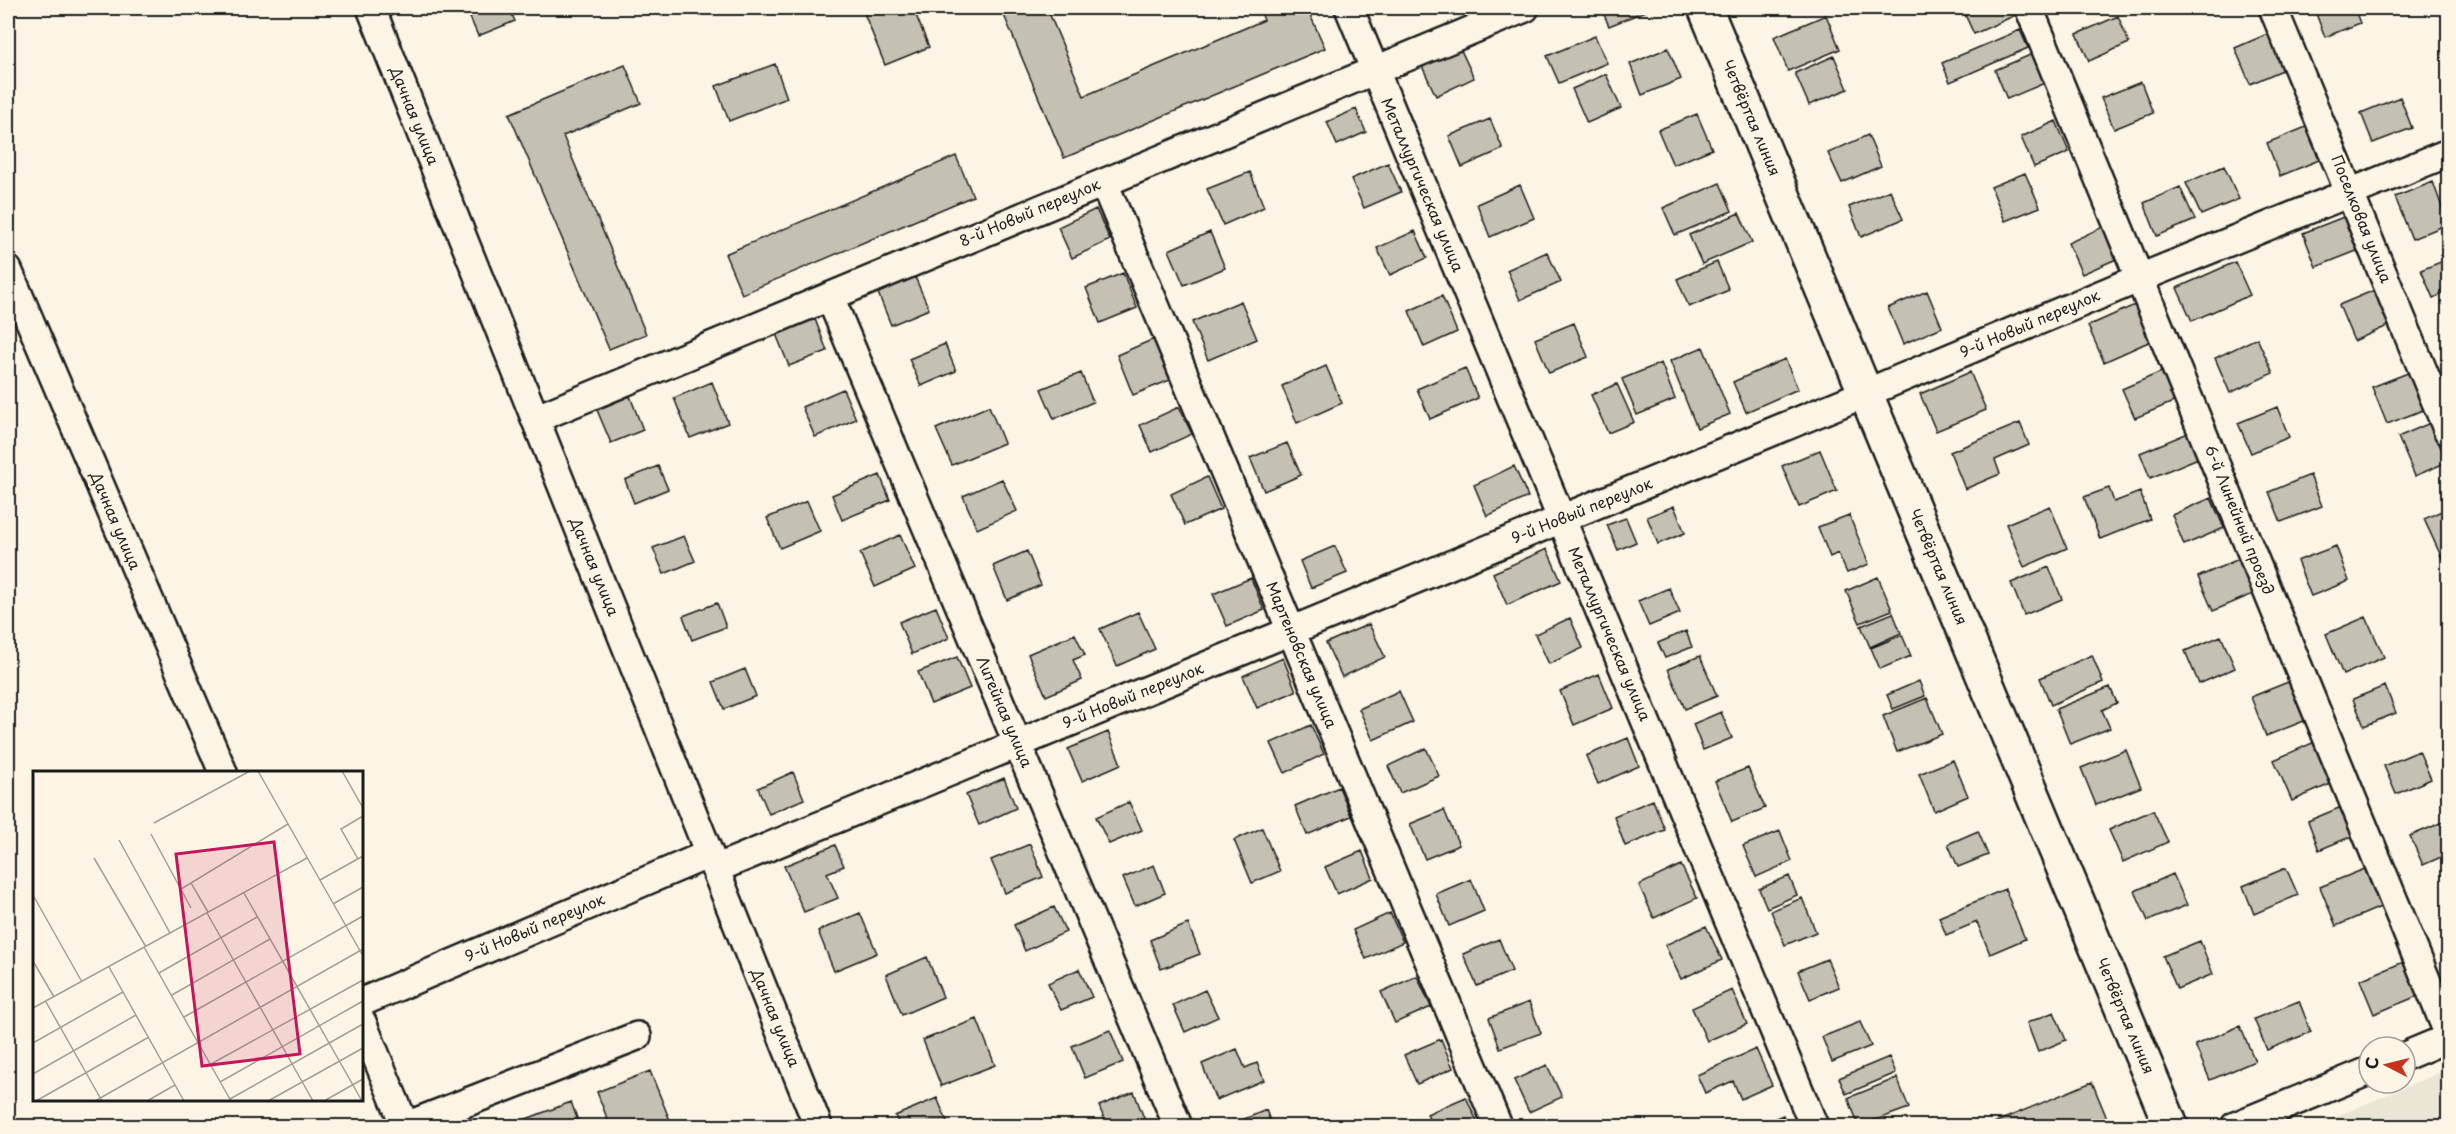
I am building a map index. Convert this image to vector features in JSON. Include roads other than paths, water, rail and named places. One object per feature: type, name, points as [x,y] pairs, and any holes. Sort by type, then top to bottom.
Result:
[{"type":"street","name":"Дачная улица","points":[[371,8],[818,1126]]},
{"type":"street","name":"Металлургическая улица","points":[[1348,8],[1814,1126]]},
{"type":"street","name":"8-й Новый переулок","points":[[535,419],[1526,8]]},
{"type":"street","name":"Четвёртая линия","points":[[1705,8],[2171,1126]]},
{"type":"street","name":"6-й Линейный проезд","points":[[2029,8],[2448,1033]]},
{"type":"street","name":"Поселковая улица","points":[[2273,8],[2448,431]]},
{"type":"street","name":"9-й Новый переулок","points":[[363,1002],[712,861],[1017,744],[2140,278],[2448,153]]},
{"type":"street","name":"Мартеновская улица","points":[[1104,183],[1498,1126]]},
{"type":"street","name":"Дачная улица","points":[[8,270],[223,771]]},
{"type":"street","name":"Литейная улица","points":[[830,297],[1178,1126]]},
{"type":"street","points":[[363,1024],[406,1126],[637,1036]]},
{"type":"street","points":[[2417,1051],[2448,1038]]},
{"type":"street","points":[[2235,1126],[2357,1076]]}]
